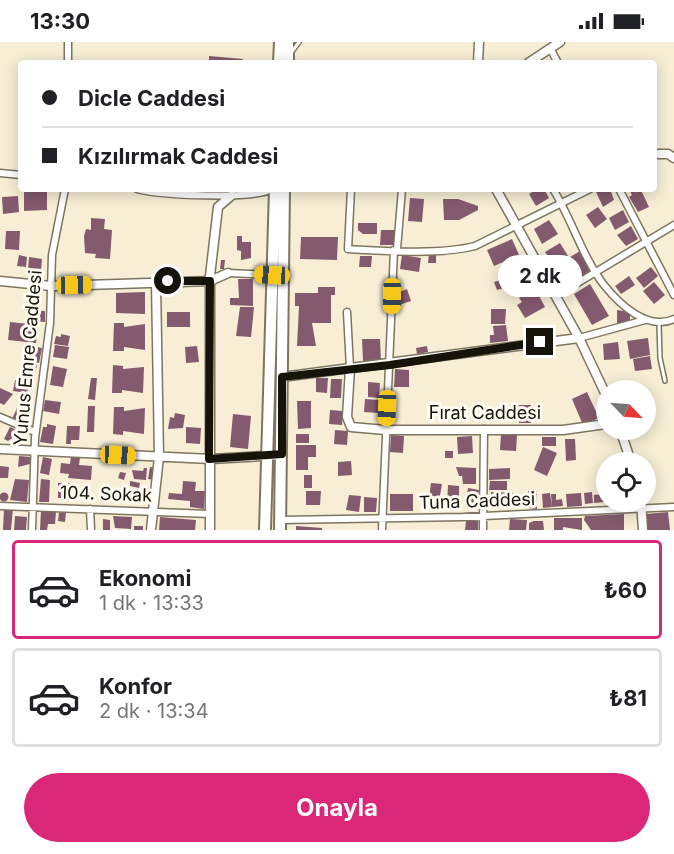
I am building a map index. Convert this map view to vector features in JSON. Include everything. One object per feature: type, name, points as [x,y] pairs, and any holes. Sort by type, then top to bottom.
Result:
[{"type":"highway","points":[[279,42],[285,60]]},
{"type":"highway","points":[[285,60],[288,42]]},
{"type":"highway","points":[[265,530],[274,192]]},
{"type":"highway","points":[[280,525],[284,192]]},
{"type":"street","points":[[68,42],[68,60]]},
{"type":"street","points":[[478,42],[478,60]]},
{"type":"street","points":[[532,60],[560,42]]},
{"type":"street","points":[[550,48],[556,60]]},
{"type":"street","points":[[657,155],[668,154],[674,158]]},
{"type":"street","points":[[0,173],[18,175]]},
{"type":"street","name":"Yunus Emre Caddesi","points":[[32,530],[34,451],[50,324],[52,255],[64,192]]},
{"type":"street","points":[[184,192],[232,195],[268,192]]},
{"type":"street","points":[[351,192],[348,249],[395,250],[461,250],[519,226],[584,192]]},
{"type":"street","points":[[382,530],[395,250],[402,192]]},
{"type":"street","points":[[498,192],[519,226],[599,380]]},
{"type":"street","points":[[556,192],[597,273],[610,292],[645,320],[659,324],[674,319]]},
{"type":"street","points":[[622,192],[674,295]]},
{"type":"street","points":[[210,530],[210,281],[218,207],[232,195]]},
{"type":"street","points":[[556,296],[674,225]]},
{"type":"street","points":[[0,281],[51,285],[210,281],[228,273],[272,275]]},
{"type":"street","points":[[151,530],[159,457],[156,282]]},
{"type":"street","points":[[347,312],[350,368]]},
{"type":"street","points":[[282,377],[390,365],[482,349],[579,338],[645,320]]},
{"type":"street","name":"Fırat Caddesi","points":[[350,368],[347,417],[351,428],[563,430],[596,425]]},
{"type":"street","points":[[0,417],[21,428],[36,432]]},
{"type":"street","points":[[483,530],[484,429]]},
{"type":"street","points":[[0,449],[209,459],[282,454]]},
{"type":"street","name":"104. Sokak","points":[[0,506],[210,514]]},
{"type":"street","name":"Tuna Caddesi","points":[[656,506],[674,507]]},
{"type":"street","name":"Tuna Caddesi","points":[[280,525],[382,519],[482,517],[596,508]]},
{"type":"street","points":[[90,509],[91,530]]},
{"type":"street","points":[[642,512],[643,530]]},
{"type":"lane","points":[[286,60],[299,42]]},
{"type":"lane","points":[[659,324],[660,358],[665,381]]},
{"type":"building","points":[[209,56],[243,59],[243,60],[209,60]]},
{"type":"building","points":[[24,192],[47,192],[47,210],[24,211]]},
{"type":"building","points":[[546,192],[549,198],[536,206],[529,194]]},
{"type":"building","points":[[596,192],[611,192],[614,200],[603,207]]},
{"type":"building","points":[[630,192],[642,192],[649,207],[638,212],[629,197],[632,195]]},
{"type":"building","points":[[18,196],[19,212],[3,214],[2,197]]},
{"type":"building","points":[[410,198],[424,199],[422,222],[408,221]]},
{"type":"building","points":[[443,199],[458,199],[478,206],[478,210],[459,220],[444,220]]},
{"type":"building","points":[[598,207],[607,219],[595,228],[586,215]]},
{"type":"building","points":[[623,210],[629,222],[615,230],[609,218]]},
{"type":"building","points":[[91,218],[105,219],[104,229],[112,230],[110,259],[95,258],[96,254],[85,253],[84,236],[86,229],[91,230]]},
{"type":"building","points":[[549,220],[558,234],[542,244],[534,229]]},
{"type":"building","points":[[358,223],[377,223],[377,234],[363,234],[358,230]]},
{"type":"building","points":[[631,226],[638,239],[626,246],[617,235]]},
{"type":"building","points":[[381,230],[395,230],[394,245],[380,245]]},
{"type":"building","points":[[6,231],[20,231],[19,250],[5,249]]},
{"type":"building","points":[[237,236],[242,236],[242,242],[251,242],[251,258],[241,260],[241,251],[237,250]]},
{"type":"building","points":[[301,237],[338,237],[337,260],[300,259]]},
{"type":"building","points":[[512,239],[519,255],[494,266],[487,250]]},
{"type":"building","points":[[560,243],[568,256],[554,265],[545,252]]},
{"type":"building","points":[[580,251],[592,269],[579,278],[567,259]]},
{"type":"building","points":[[429,253],[436,253],[436,263],[428,263]]},
{"type":"building","points":[[19,255],[27,257],[26,267],[17,266]]},
{"type":"building","points":[[402,255],[421,258],[419,272],[400,269]]},
{"type":"building","points":[[360,256],[372,256],[371,267],[359,267]]},
{"type":"building","points":[[29,257],[42,259],[41,271],[28,269]]},
{"type":"building","points":[[221,260],[225,260],[224,269],[220,269]]},
{"type":"building","points":[[520,260],[545,307],[525,318],[517,305],[522,302],[519,298],[524,295],[520,287],[515,290],[511,283],[515,281],[507,267]]},
{"type":"building","points":[[651,267],[658,276],[644,288],[636,278]]},
{"type":"building","points":[[629,276],[635,285],[621,294],[615,286]]},
{"type":"building","points":[[238,279],[253,279],[253,306],[230,305],[230,298],[239,298]]},
{"type":"building","points":[[501,280],[504,288],[497,290],[494,282]]},
{"type":"building","points":[[654,282],[665,295],[654,304],[643,291]]},
{"type":"building","points":[[590,284],[609,316],[592,325],[574,294]]},
{"type":"building","points":[[318,287],[335,287],[335,295],[331,295],[331,323],[312,323],[316,346],[297,346],[299,306],[295,306],[295,293],[318,293]]},
{"type":"building","points":[[407,289],[411,301],[399,305],[395,294]]},
{"type":"building","points":[[145,292],[145,314],[116,313],[116,293]]},
{"type":"building","points":[[240,307],[254,307],[251,337],[236,336]]},
{"type":"building","points":[[491,309],[506,309],[505,324],[491,324]]},
{"type":"building","points":[[30,310],[45,311],[45,322],[29,321]]},
{"type":"building","points":[[617,310],[630,312],[630,324],[617,324]]},
{"type":"building","points":[[167,312],[190,312],[190,327],[167,327]]},
{"type":"building","points":[[10,322],[38,325],[36,343],[8,340]]},
{"type":"building","points":[[114,323],[124,323],[124,327],[145,324],[145,350],[124,347],[124,351],[113,351]]},
{"type":"building","points":[[506,325],[508,341],[490,343],[490,335],[494,335],[493,326]]},
{"type":"building","points":[[61,334],[70,336],[68,346],[54,344],[56,336],[61,337]]},
{"type":"building","points":[[648,338],[650,355],[630,359],[627,341]]},
{"type":"building","points":[[362,339],[380,339],[381,361],[363,361]]},
{"type":"building","points":[[618,342],[620,359],[604,360],[603,344]]},
{"type":"building","points":[[28,345],[42,348],[39,363],[30,361],[31,356],[26,355]]},
{"type":"building","points":[[55,345],[69,347],[67,359],[53,357]]},
{"type":"building","points":[[197,346],[199,362],[186,363],[185,347]]},
{"type":"building","points":[[427,346],[428,352],[417,354],[416,348]]},
{"type":"building","points":[[650,356],[652,369],[635,371],[633,359]]},
{"type":"building","points":[[31,362],[37,365],[35,374],[24,371],[26,364],[30,365]]},
{"type":"building","points":[[113,365],[123,366],[123,369],[144,367],[143,393],[122,390],[122,393],[112,393]]},
{"type":"building","points":[[53,366],[67,369],[63,387],[50,385]]},
{"type":"building","points":[[395,369],[409,370],[409,387],[394,387]]},
{"type":"building","points":[[91,378],[97,378],[95,400],[88,399]]},
{"type":"building","points":[[316,378],[328,378],[327,393],[316,392]]},
{"type":"building","points":[[331,379],[342,379],[341,398],[330,398]]},
{"type":"building","points":[[15,380],[29,383],[27,393],[13,391]]},
{"type":"building","points":[[368,382],[380,383],[379,398],[368,397]]},
{"type":"building","points":[[0,388],[13,394],[4,405],[0,403]]},
{"type":"building","points":[[587,392],[596,412],[596,419],[583,425],[572,399]]},
{"type":"building","points":[[23,393],[30,396],[27,404],[20,401]]},
{"type":"building","points":[[365,399],[379,400],[378,413],[364,412]]},
{"type":"building","points":[[45,400],[61,402],[59,414],[43,411]]},
{"type":"building","points":[[297,401],[311,401],[311,428],[298,429]]},
{"type":"building","points":[[519,405],[531,405],[531,423],[519,423]]},
{"type":"building","points":[[88,406],[95,406],[94,432],[87,432]]},
{"type":"building","points":[[114,407],[124,407],[124,411],[145,408],[144,434],[123,431],[123,435],[113,434]]},
{"type":"building","points":[[17,408],[30,413],[25,425],[12,419]]},
{"type":"building","points":[[330,410],[343,411],[342,425],[329,424]]},
{"type":"building","points":[[175,413],[185,415],[183,428],[168,429],[170,417],[174,418]]},
{"type":"building","points":[[233,414],[251,416],[248,449],[230,447]]},
{"type":"building","points":[[47,424],[56,426],[53,444],[40,442],[43,427],[47,427]]},
{"type":"building","points":[[67,426],[80,426],[79,440],[71,440],[71,444],[66,444]]},
{"type":"building","points":[[10,427],[23,433],[19,440],[14,437],[8,441],[4,439]]},
{"type":"building","points":[[186,427],[201,428],[200,444],[186,443]]},
{"type":"building","points":[[335,430],[348,431],[347,445],[334,444]]},
{"type":"building","points":[[296,434],[309,434],[309,443],[296,443]]},
{"type":"building","points":[[501,434],[517,435],[516,451],[500,450]]},
{"type":"building","points":[[391,435],[404,436],[403,453],[390,452]]},
{"type":"building","points":[[472,436],[473,453],[458,454],[457,437]]},
{"type":"building","points":[[542,437],[556,437],[556,446],[542,446]]},
{"type":"building","points":[[565,439],[575,439],[576,460],[566,461]]},
{"type":"building","points":[[296,445],[316,445],[316,457],[308,457],[308,470],[296,470]]},
{"type":"building","points":[[543,447],[557,453],[547,476],[534,470]]},
{"type":"building","points":[[445,451],[453,451],[453,458],[445,458]]},
{"type":"building","points":[[19,456],[31,457],[30,464],[18,467]]},
{"type":"building","points":[[71,456],[80,457],[79,465],[92,466],[91,480],[68,478],[69,474],[60,473],[61,463],[70,464]]},
{"type":"building","points":[[43,457],[52,459],[49,475],[40,473]]},
{"type":"building","points":[[351,461],[352,475],[338,476],[338,462]]},
{"type":"building","points":[[0,466],[9,467],[8,478],[0,478]]},
{"type":"building","points":[[150,467],[157,468],[155,480],[148,479]]},
{"type":"building","points":[[456,467],[476,468],[476,484],[463,484],[462,476],[459,476]]},
{"type":"building","points":[[147,468],[146,480],[134,479],[132,470],[143,471]]},
{"type":"building","points":[[510,468],[510,479],[489,480],[489,469]]},
{"type":"building","points":[[120,472],[126,473],[124,480],[118,478]]},
{"type":"building","points":[[304,475],[312,475],[312,488],[304,488]]},
{"type":"building","points":[[15,479],[29,480],[27,502],[10,500]]},
{"type":"building","points":[[41,479],[50,480],[49,502],[39,502]]},
{"type":"building","points":[[130,481],[140,483],[139,488],[130,486]]},
{"type":"building","points":[[183,481],[196,482],[195,491],[205,491],[204,509],[190,507],[190,501],[168,499],[169,493],[182,494]]},
{"type":"building","points":[[490,481],[507,481],[507,490],[489,490]]},
{"type":"building","points":[[58,483],[70,483],[69,498],[58,498]]},
{"type":"building","points":[[431,483],[442,484],[438,507],[428,506]]},
{"type":"building","points":[[448,485],[459,486],[459,506],[447,506]]},
{"type":"building","points":[[468,488],[479,490],[476,509],[465,507]]},
{"type":"building","points":[[109,489],[114,489],[114,501],[109,501]]},
{"type":"building","points":[[130,491],[139,492],[139,500],[130,499]]},
{"type":"building","points":[[306,491],[321,491],[320,505],[306,505]]},
{"type":"building","points":[[528,491],[537,491],[537,509],[528,508]]},
{"type":"building","points":[[4,492],[9,497],[4,502],[-1,497]]},
{"type":"building","points":[[491,492],[514,493],[514,508],[490,507]]},
{"type":"building","points":[[592,492],[593,503],[585,504],[584,493]]},
{"type":"building","points":[[550,493],[552,507],[543,508],[542,494]]},
{"type":"building","points":[[581,493],[582,506],[567,507],[566,494]]},
{"type":"building","points":[[120,494],[128,494],[128,499],[117,501]]},
{"type":"building","points":[[390,494],[413,494],[413,511],[390,511]]},
{"type":"building","points":[[551,494],[556,494],[556,500],[562,499],[563,506],[552,507]]},
{"type":"building","points":[[349,495],[361,496],[359,512],[346,510]]},
{"type":"building","points":[[364,497],[377,498],[376,512],[364,512]]},
{"type":"building","points":[[4,508],[13,508],[11,530],[3,530]]},
{"type":"building","points":[[41,511],[56,512],[55,524],[48,524],[47,530],[40,530]]},
{"type":"building","points":[[59,512],[66,513],[65,522],[58,521]]},
{"type":"building","points":[[668,512],[670,530],[648,530],[646,514]]},
{"type":"building","points":[[624,514],[624,530],[591,530],[584,520],[585,516]]},
{"type":"building","points":[[15,516],[27,517],[26,530],[14,530]]},
{"type":"building","points":[[113,516],[132,517],[131,529],[115,528]]},
{"type":"building","points":[[160,517],[196,520],[195,530],[159,530]]},
{"type":"building","points":[[554,518],[582,518],[582,530],[563,527],[563,530],[554,530]]},
{"type":"building","points":[[103,519],[110,520],[110,530],[103,530]]},
{"type":"building","points":[[510,519],[527,520],[526,530],[509,530]]},
{"type":"building","points":[[466,521],[478,521],[478,530],[465,530]]},
{"type":"building","points":[[543,521],[544,530],[529,530],[529,523]]},
{"type":"building","points":[[134,526],[143,526],[143,530],[134,530]]},
{"type":"building","points":[[296,526],[322,528],[322,530],[296,530]]},
{"type":"route","points":[[168,281],[210,281],[209,459],[282,454],[282,377],[390,365],[482,349],[540,342]]}]
